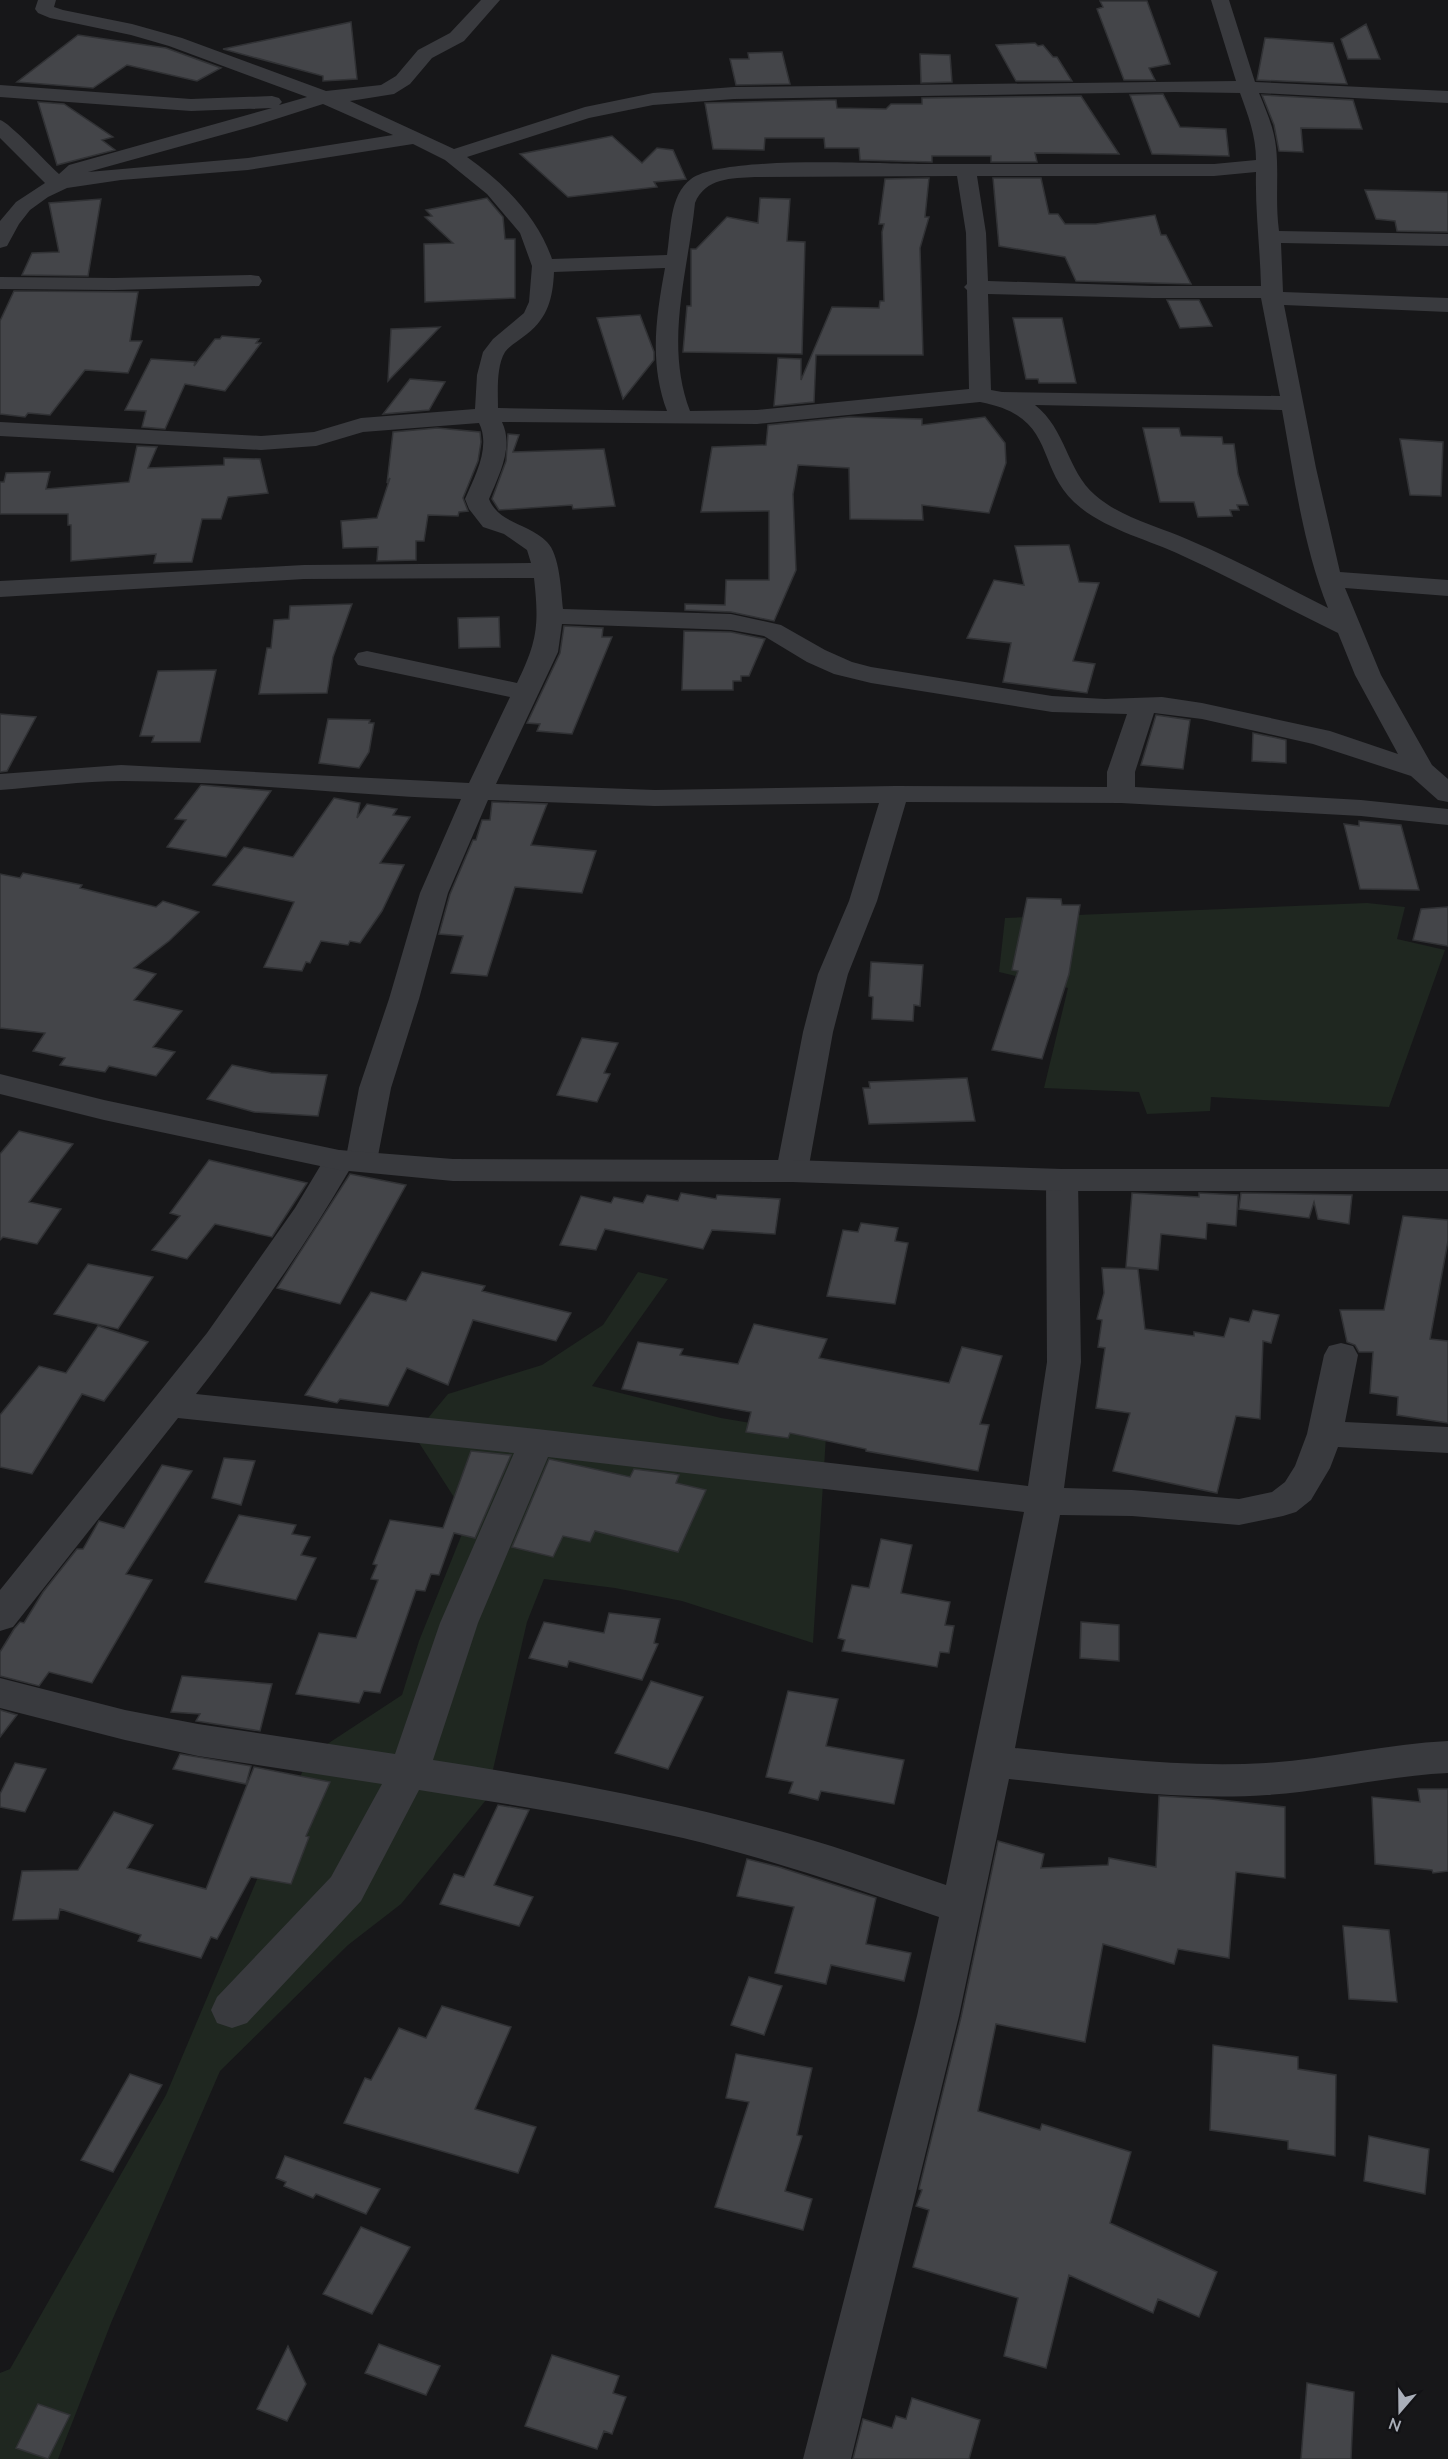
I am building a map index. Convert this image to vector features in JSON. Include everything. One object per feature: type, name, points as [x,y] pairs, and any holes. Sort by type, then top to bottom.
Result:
[{"type":"street","points":[[0,1617],[219,1341],[350,1161],[404,999],[434,893],[524,692],[545,652],[551,616],[546,570],[538,547],[513,529],[492,522],[481,509],[477,499],[491,462],[495,434],[487,415],[490,363],[493,353],[499,345],[524,327],[538,311],[542,293],[543,266],[529,233],[514,209],[497,191],[452,156],[325,97],[202,51],[145,33],[109,24],[63,18],[44,9],[47,0]]},
{"type":"street","points":[[0,91],[191,105],[360,95],[387,90],[403,80],[425,54],[457,37],[491,0]]},
{"type":"street","points":[[1220,0],[1247,87],[1260,120],[1266,147],[1265,205],[1270,237],[1272,295],[1291,403],[1329,579],[1368,675],[1421,770],[1448,794]]},
{"type":"street","points":[[452,156],[585,113],[653,99],[734,93],[1247,87],[1448,97]]},
{"type":"street","points":[[59,185],[76,169],[247,123],[325,97]]},
{"type":"street","points":[[0,126],[25,154],[59,185]]},
{"type":"street","points":[[0,242],[21,208],[32,198],[59,185],[108,175],[236,166],[414,138]]},
{"type":"street","points":[[681,418],[672,392],[666,362],[668,327],[685,203],[691,189],[704,179],[755,171],[902,169],[1214,170],[1265,176]]},
{"type":"street","points":[[966,171],[976,233],[975,287],[980,395]]},
{"type":"street","points":[[1270,237],[1336,236],[1448,240]]},
{"type":"street","points":[[543,266],[678,261]]},
{"type":"street","points":[[0,283],[114,284],[251,280]]},
{"type":"street","points":[[975,287],[1272,295],[1448,305]]},
{"type":"street","points":[[0,429],[261,443],[316,438],[361,425],[487,415],[757,417],[980,395],[1005,398],[1291,403]]},
{"type":"street","points":[[1005,398],[1033,413],[1046,428],[1073,489],[1090,504],[1119,520],[1181,545],[1348,628]]},
{"type":"street","points":[[0,589],[304,572],[546,570]]},
{"type":"street","points":[[1329,579],[1448,588]]},
{"type":"street","points":[[551,616],[731,622],[755,625],[780,634],[816,656],[843,668],[871,675],[1052,704],[1182,707],[1320,738],[1421,770]]},
{"type":"street","points":[[367,659],[524,692]]},
{"type":"street","points":[[1121,795],[1121,772],[1143,705]]},
{"type":"street","points":[[0,782],[121,773],[193,775],[374,788],[655,798],[895,794],[1121,795],[1362,807],[1448,817]]},
{"type":"street","points":[[792,1171],[818,1032],[833,974],[862,901],[895,794]]},
{"type":"street","points":[[0,1084],[104,1110],[350,1161],[453,1170],[792,1171],[1062,1180],[1448,1180]]},
{"type":"street","points":[[827,2459],[938,2016],[993,1761],[1044,1501],[1064,1362],[1062,1180]]},
{"type":"street","points":[[167,1404],[537,1442],[1044,1501],[1132,1503],[1239,1512],[1283,1503],[1298,1491],[1312,1468],[1325,1434],[1341,1355]]},
{"type":"street","points":[[1325,1434],[1448,1440]]},
{"type":"street","points":[[232,2010],[346,1889],[409,1772],[459,1623],[537,1442]]},
{"type":"street","points":[[0,1693],[125,1725],[198,1740],[542,1793],[683,1822],[796,1852],[962,1908]]},
{"type":"street","points":[[993,1761],[1202,1782],[1269,1779],[1392,1762],[1448,1757]]},
{"type":"shaded area","points":[[1367,903],[1405,907],[1397,939],[1445,950],[1389,1107],[1211,1097],[1210,1111],[1147,1114],[1139,1092],[1044,1088],[1068,988],[999,972],[1005,918]]},
{"type":"shaded area","points":[[638,1272],[668,1279],[592,1386],[721,1418],[826,1436],[813,1643],[682,1601],[615,1588],[544,1579],[527,1622],[486,1800],[401,1904],[348,1945],[220,2071],[111,2323],[58,2459],[0,2459],[0,2373],[10,2369],[166,2095],[309,1756],[402,1695],[419,1641],[468,1519],[414,1435],[448,1394],[542,1365],[603,1325]]},
{"type":"building","points":[[1100,1],[1147,1],[1170,64],[1149,68],[1155,80],[1124,80],[1097,9],[1103,7]]},
{"type":"building","points":[[351,22],[357,79],[323,81],[323,76],[223,49]]},
{"type":"building","points":[[1366,24],[1380,59],[1348,59],[1341,39]]},
{"type":"building","points":[[78,35],[166,48],[221,68],[197,81],[127,65],[93,88],[17,82]]},
{"type":"building","points":[[1265,38],[1333,43],[1347,84],[1257,80]]},
{"type":"building","points":[[1035,43],[1038,46],[1043,45],[1053,57],[1057,57],[1072,81],[1016,81],[996,45]]},
{"type":"building","points":[[782,52],[790,84],[736,85],[730,59],[749,59],[748,53]]},
{"type":"building","points":[[920,54],[950,55],[952,82],[921,83]]},
{"type":"building","points":[[1163,94],[1180,127],[1226,129],[1229,156],[1152,154],[1130,95]]},
{"type":"building","points":[[1262,95],[1353,100],[1362,129],[1301,128],[1303,152],[1279,151],[1274,125]]},
{"type":"building","points":[[1081,96],[1119,154],[1035,153],[1037,162],[991,162],[991,156],[932,156],[932,162],[860,160],[859,148],[825,148],[824,138],[765,138],[764,150],[713,149],[705,103],[836,100],[837,108],[886,109],[891,104],[922,104],[922,98]]},
{"type":"building","points":[[38,102],[64,104],[113,137],[102,140],[115,150],[57,165]]},
{"type":"building","points":[[612,136],[642,163],[657,148],[673,150],[686,179],[654,182],[657,187],[568,197],[520,154]]},
{"type":"building","points":[[929,178],[925,217],[929,217],[920,248],[923,355],[816,355],[814,402],[774,406],[778,358],[801,359],[801,380],[832,307],[879,308],[880,301],[884,301],[882,232],[884,224],[879,224],[885,179]]},
{"type":"building","points":[[993,178],[1041,178],[1049,214],[1058,214],[1065,224],[1096,224],[1155,215],[1161,235],[1166,235],[1191,284],[1076,281],[1065,257],[999,246]]},
{"type":"building","points":[[1365,190],[1448,192],[1448,232],[1397,231],[1395,221],[1376,219]]},
{"type":"building","points":[[487,198],[503,217],[505,239],[515,239],[515,298],[425,302],[424,244],[453,243],[425,217],[432,216],[426,210]]},
{"type":"building","points":[[760,198],[790,199],[787,241],[805,242],[802,354],[683,352],[687,306],[691,306],[691,249],[696,249],[727,217],[758,223]]},
{"type":"building","points":[[101,199],[88,276],[22,275],[32,253],[59,252],[49,203]]},
{"type":"building","points":[[14,291],[138,292],[130,341],[142,341],[128,373],[85,370],[50,415],[28,413],[25,417],[0,414],[0,321]]},
{"type":"building","points":[[1167,300],[1199,300],[1212,326],[1180,328]]},
{"type":"building","points":[[640,315],[654,352],[654,360],[623,399],[597,318]]},
{"type":"building","points":[[1013,318],[1062,318],[1076,383],[1039,383],[1038,379],[1026,379]]},
{"type":"building","points":[[440,327],[388,381],[391,329]]},
{"type":"building","points":[[222,336],[259,339],[256,343],[261,343],[225,391],[185,384],[165,429],[142,427],[146,411],[125,410],[151,359],[195,362],[194,366],[215,339],[220,339]]},
{"type":"building","points":[[410,379],[445,382],[429,410],[383,414]]},
{"type":"building","points":[[849,417],[922,419],[922,425],[985,417],[1005,443],[1006,463],[989,513],[922,505],[923,520],[850,519],[849,468],[798,465],[793,494],[796,570],[774,621],[731,612],[685,610],[685,604],[725,605],[726,580],[769,580],[769,511],[701,512],[712,447],[766,445],[768,425]]},
{"type":"building","points":[[437,428],[480,432],[478,461],[463,498],[468,511],[459,512],[458,516],[428,515],[424,541],[416,541],[416,560],[377,561],[378,547],[343,548],[341,521],[377,518],[390,478],[387,483],[393,432]]},
{"type":"building","points":[[1143,428],[1179,428],[1181,436],[1222,437],[1223,444],[1234,444],[1238,474],[1248,505],[1237,505],[1239,510],[1230,510],[1232,516],[1198,517],[1194,502],[1160,502]]},
{"type":"building","points":[[508,434],[519,435],[513,452],[604,449],[615,506],[573,509],[572,505],[499,510],[492,499],[506,461]]},
{"type":"building","points":[[1400,439],[1443,442],[1441,496],[1410,495]]},
{"type":"building","points":[[137,446],[157,447],[148,468],[224,465],[224,458],[260,459],[268,493],[228,497],[221,519],[202,519],[192,562],[154,563],[156,554],[71,561],[71,525],[68,525],[68,514],[0,514],[0,482],[4,482],[6,473],[50,472],[46,489],[129,482]]},
{"type":"building","points":[[1069,545],[1079,582],[1099,583],[1073,661],[1095,664],[1087,693],[1003,682],[1011,643],[967,638],[994,580],[1024,585],[1015,546]]},
{"type":"building","points":[[352,604],[333,657],[327,693],[259,694],[267,648],[271,648],[274,620],[289,619],[290,606]]},
{"type":"building","points":[[499,617],[500,647],[459,648],[458,618]]},
{"type":"building","points":[[564,626],[603,628],[602,637],[612,637],[572,734],[537,731],[540,724],[527,723],[560,653]]},
{"type":"building","points":[[684,631],[731,632],[765,639],[749,676],[741,676],[741,681],[733,681],[733,690],[682,690]]},
{"type":"building","points":[[216,670],[200,742],[152,742],[154,736],[140,736],[158,671]]},
{"type":"building","points":[[0,714],[36,717],[7,771],[0,772]]},
{"type":"building","points":[[1156,715],[1190,720],[1183,769],[1141,765]]},
{"type":"building","points":[[328,719],[370,720],[369,723],[374,723],[369,752],[359,768],[319,763]]},
{"type":"building","points":[[1253,733],[1286,740],[1286,763],[1252,761]]},
{"type":"building","points":[[201,785],[271,791],[226,857],[167,847],[186,820],[175,819]]},
{"type":"building","points":[[334,798],[360,803],[357,818],[367,804],[397,809],[393,815],[410,817],[380,863],[404,865],[382,911],[360,943],[350,941],[348,945],[321,941],[310,963],[306,962],[302,971],[264,967],[294,902],[213,885],[244,847],[293,857]]},
{"type":"building","points":[[492,802],[547,804],[531,845],[596,851],[582,893],[515,887],[487,976],[451,973],[463,936],[439,934],[450,894],[473,840],[476,840],[482,820],[490,820]]},
{"type":"building","points":[[1359,821],[1401,825],[1419,890],[1360,889],[1344,824],[1359,826]]},
{"type":"building","points":[[23,873],[82,885],[80,888],[156,907],[163,901],[199,912],[169,941],[134,968],[156,974],[134,1000],[182,1011],[153,1047],[175,1052],[156,1076],[109,1066],[105,1072],[60,1065],[65,1058],[33,1051],[45,1033],[0,1028],[0,874],[20,878]]},
{"type":"building","points":[[1027,898],[1061,899],[1062,905],[1080,905],[1069,974],[1042,1059],[992,1050],[1018,971],[1012,970]]},
{"type":"building","points":[[1448,907],[1448,946],[1413,940],[1421,909]]},
{"type":"building","points":[[871,962],[923,965],[920,1006],[914,1005],[913,1021],[872,1019],[873,997],[869,996]]},
{"type":"building","points":[[582,1038],[618,1043],[604,1073],[610,1074],[597,1102],[557,1095]]},
{"type":"building","points":[[232,1065],[271,1073],[327,1075],[318,1116],[254,1112],[207,1099]]},
{"type":"building","points":[[967,1078],[975,1121],[869,1124],[863,1088],[870,1088],[869,1082]]},
{"type":"building","points":[[19,1131],[73,1144],[29,1202],[61,1209],[37,1244],[3,1237],[0,1240],[0,1154]]},
{"type":"building","points":[[209,1160],[307,1183],[272,1237],[215,1224],[187,1259],[152,1250],[180,1216],[170,1213]]},
{"type":"building","points":[[350,1174],[406,1185],[340,1304],[277,1288]]},
{"type":"building","points":[[681,1193],[716,1199],[717,1195],[780,1199],[775,1234],[712,1230],[703,1249],[605,1229],[596,1250],[560,1245],[581,1196],[611,1203],[614,1197],[643,1203],[647,1195],[678,1201]]},
{"type":"building","points":[[1132,1193],[1199,1197],[1199,1193],[1238,1195],[1236,1226],[1207,1223],[1206,1239],[1161,1234],[1158,1270],[1126,1267]]},
{"type":"building","points":[[1241,1193],[1352,1195],[1349,1224],[1318,1219],[1314,1202],[1309,1218],[1239,1209]]},
{"type":"building","points":[[1403,1216],[1448,1220],[1448,1241],[1430,1339],[1448,1341],[1448,1423],[1397,1415],[1398,1397],[1370,1393],[1373,1352],[1359,1352],[1355,1345],[1347,1342],[1340,1310],[1384,1310]]},
{"type":"building","points":[[861,1223],[898,1228],[895,1241],[908,1243],[895,1304],[827,1296],[843,1230],[858,1232]]},
{"type":"building","points":[[88,1264],[153,1277],[118,1329],[54,1314]]},
{"type":"building","points":[[1102,1268],[1138,1269],[1145,1329],[1194,1336],[1194,1332],[1224,1337],[1230,1318],[1249,1322],[1253,1310],[1279,1315],[1271,1343],[1263,1341],[1260,1419],[1236,1416],[1217,1493],[1113,1471],[1130,1413],[1096,1408],[1105,1348],[1098,1347],[1102,1320],[1097,1319],[1104,1293]]},
{"type":"building","points":[[422,1272],[485,1286],[482,1291],[571,1313],[556,1341],[473,1320],[448,1385],[407,1368],[388,1406],[340,1399],[337,1403],[305,1395],[371,1292],[406,1301]]},
{"type":"building","points":[[754,1324],[827,1339],[819,1358],[949,1383],[962,1347],[1002,1356],[980,1424],[989,1425],[978,1471],[866,1451],[866,1449],[790,1433],[788,1438],[746,1432],[751,1412],[622,1389],[638,1342],[683,1349],[680,1355],[738,1364]]},
{"type":"building","points":[[98,1326],[148,1342],[104,1401],[82,1394],[32,1474],[0,1467],[0,1415],[39,1366],[66,1373]]},
{"type":"building","points":[[471,1451],[511,1455],[475,1538],[454,1533],[439,1575],[431,1574],[425,1591],[416,1590],[380,1693],[364,1691],[359,1703],[296,1694],[319,1633],[356,1638],[378,1580],[371,1579],[377,1565],[373,1564],[390,1520],[443,1528]]},
{"type":"building","points":[[224,1458],[255,1461],[241,1505],[212,1498]]},
{"type":"building","points":[[549,1459],[630,1477],[634,1469],[674,1474],[679,1475],[676,1483],[706,1490],[678,1552],[595,1531],[590,1542],[563,1536],[553,1557],[512,1547]]},
{"type":"building","points":[[162,1465],[192,1471],[126,1574],[152,1580],[92,1683],[49,1672],[39,1686],[0,1676],[0,1652],[14,1629],[20,1622],[24,1623],[43,1592],[77,1549],[83,1549],[99,1521],[124,1528]]},
{"type":"building","points":[[239,1515],[296,1525],[292,1534],[310,1537],[301,1555],[316,1558],[296,1600],[205,1582]]},
{"type":"building","points":[[881,1539],[912,1545],[901,1593],[950,1602],[945,1625],[954,1626],[949,1653],[940,1652],[937,1667],[842,1651],[845,1640],[838,1638],[852,1585],[869,1588]]},
{"type":"building","points":[[609,1613],[660,1619],[654,1643],[658,1644],[642,1680],[569,1661],[567,1667],[529,1658],[544,1622],[604,1633]]},
{"type":"building","points":[[1081,1622],[1119,1625],[1119,1661],[1080,1658]]},
{"type":"building","points":[[182,1676],[272,1684],[260,1731],[196,1721],[200,1714],[171,1712]]},
{"type":"building","points":[[651,1681],[703,1697],[668,1769],[615,1753]]},
{"type":"building","points":[[788,1691],[838,1699],[826,1746],[904,1760],[894,1804],[821,1791],[818,1800],[789,1793],[793,1782],[766,1777]]},
{"type":"building","points":[[0,1710],[17,1715],[0,1737]]},
{"type":"building","points":[[180,1754],[251,1766],[246,1784],[173,1769]]},
{"type":"building","points":[[15,1763],[46,1769],[25,1812],[0,1807],[0,1794]]},
{"type":"building","points":[[254,1767],[330,1782],[306,1836],[309,1837],[291,1884],[251,1877],[217,1939],[211,1937],[201,1958],[138,1941],[141,1935],[60,1909],[58,1919],[13,1920],[22,1871],[78,1870],[114,1812],[153,1825],[127,1868],[206,1889]]},
{"type":"building","points":[[1418,1789],[1448,1789],[1448,1871],[1433,1873],[1432,1870],[1375,1864],[1372,1797],[1420,1802]]},
{"type":"building","points":[[1159,1796],[1285,1807],[1285,1878],[1236,1872],[1229,1958],[1178,1949],[1174,1964],[1103,1944],[1085,2042],[996,2024],[978,2111],[1040,2130],[1042,2124],[1131,2152],[1110,2223],[1217,2272],[1199,2317],[1158,2299],[1153,2313],[1069,2275],[1046,2368],[1004,2356],[1018,2298],[913,2267],[929,2210],[916,2206],[922,2190],[919,2189],[961,2017],[998,1841],[1044,1854],[1041,1868],[1108,1865],[1109,1858],[1156,1867]]},
{"type":"building","points":[[498,1805],[529,1810],[494,1885],[533,1897],[519,1926],[440,1904],[454,1874],[464,1877]]},
{"type":"building","points":[[747,1859],[876,1898],[866,1944],[911,1953],[904,1981],[831,1965],[826,1984],[775,1973],[794,1907],[737,1896]]},
{"type":"building","points":[[1343,1926],[1389,1930],[1397,2002],[1349,1999]]},
{"type":"building","points":[[749,1977],[782,1986],[764,2035],[731,2025]]},
{"type":"building","points":[[442,2006],[511,2027],[475,2109],[536,2127],[518,2173],[344,2123],[365,2078],[371,2080],[399,2028],[426,2038]]},
{"type":"building","points":[[1213,2045],[1298,2057],[1298,2069],[1336,2075],[1335,2156],[1288,2149],[1288,2141],[1210,2130]]},
{"type":"building","points":[[736,2054],[812,2068],[797,2135],[802,2136],[785,2191],[812,2199],[803,2230],[715,2207],[749,2102],[726,2098]]},
{"type":"building","points":[[130,2074],[162,2085],[113,2172],[81,2160]]},
{"type":"building","points":[[1369,2136],[1429,2149],[1425,2194],[1364,2181]]},
{"type":"building","points":[[285,2156],[380,2189],[366,2214],[316,2194],[313,2198],[284,2186],[286,2182],[276,2178]]},
{"type":"building","points":[[361,2227],[410,2247],[372,2314],[323,2294]]},
{"type":"building","points":[[379,2344],[440,2366],[426,2395],[365,2373]]},
{"type":"building","points":[[288,2346],[306,2384],[287,2421],[257,2409]]},
{"type":"building","points":[[552,2355],[619,2376],[613,2393],[626,2397],[612,2434],[604,2431],[597,2449],[525,2426]]},
{"type":"building","points":[[1307,2383],[1354,2392],[1351,2459],[1301,2459]]},
{"type":"building","points":[[912,2398],[980,2420],[969,2459],[853,2459],[863,2419],[892,2428],[896,2416],[906,2419]]},
{"type":"building","points":[[38,2404],[70,2415],[48,2459],[16,2448]]}]
